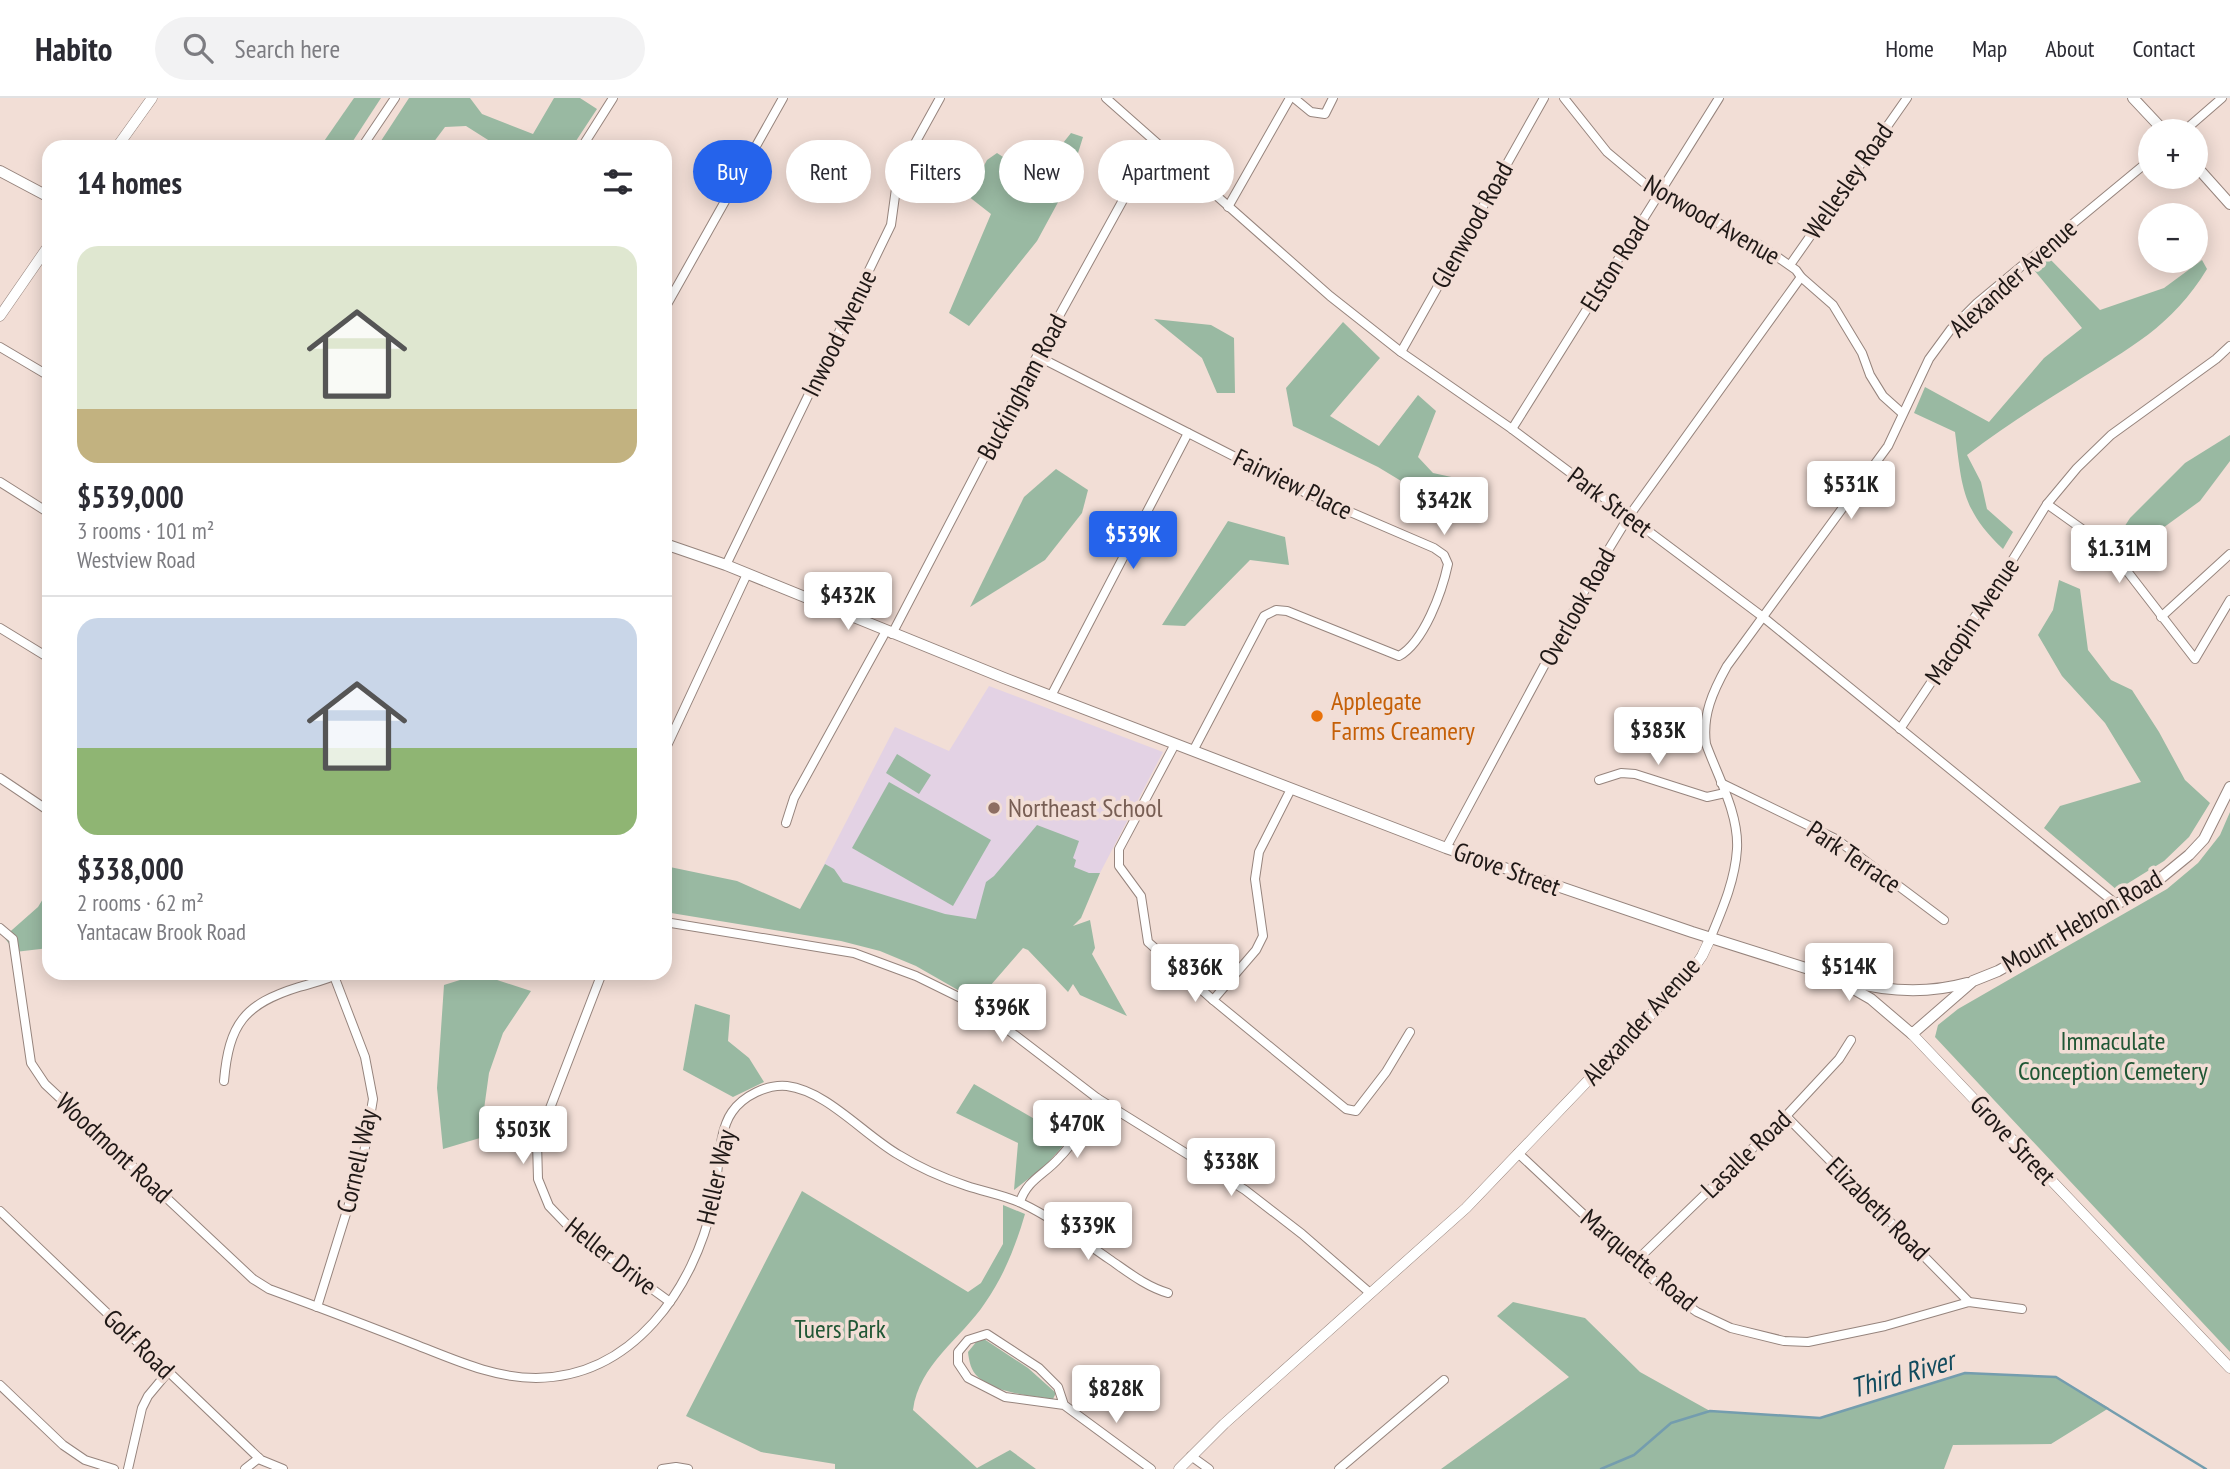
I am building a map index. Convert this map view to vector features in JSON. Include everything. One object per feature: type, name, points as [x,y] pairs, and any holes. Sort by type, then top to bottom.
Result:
[{"type":"main road","points":[[2133,98],[2153,119]]},
{"type":"main road","points":[[0,171],[42,193]]},
{"type":"main road","points":[[2208,179],[2230,204]]},
{"type":"main road","name":"Grove Street","points":[[672,546],[726,565],[1051,696],[1446,848],[1710,939],[1831,976],[1881,1007],[1912,1034]]},
{"type":"main road","name":"Mount Hebron Road","points":[[1912,1034],[1973,981],[1998,971],[2156,882],[2204,839],[2230,788]]},
{"type":"main road","points":[[1831,976],[1865,985],[1906,991],[1945,989],[1973,981]]},
{"type":"street","points":[[122,140],[152,98]]},
{"type":"street","points":[[367,140],[395,98]]},
{"type":"street","points":[[586,140],[613,98]]},
{"type":"street","points":[[672,296],[783,98]]},
{"type":"street","name":"Inwood Avenue","points":[[726,565],[891,225],[898,174],[940,98]]},
{"type":"street","name":"Park Street","points":[[1106,98],[1153,140]]},
{"type":"street","points":[[1228,207],[1292,98],[1311,112],[1325,114],[1333,98]]},
{"type":"street","name":"Glenwood Road","points":[[1401,352],[1544,98]]},
{"type":"street","name":"Norwood Avenue","points":[[1564,98],[1606,152],[1644,183],[1763,247],[1790,265],[1833,306],[1883,396],[1902,413]]},
{"type":"street","name":"Elston Road","points":[[1512,429],[1719,98]]},
{"type":"street","name":"Wellesley Road","points":[[1790,265],[1907,98]]},
{"type":"street","points":[[2198,119],[2222,98]]},
{"type":"street","name":"Alexander Avenue","points":[[1179,1469],[1224,1424],[1466,1208],[1689,975],[1702,956],[1729,892],[1737,848],[1735,826],[1706,744],[1704,731],[1706,711],[1727,666],[1888,446],[1929,359],[1951,328],[1977,303],[2138,170]]},
{"type":"street","name":"Buckingham Road","points":[[786,823],[794,798],[889,632],[1121,203]]},
{"type":"street","name":"Park Street","points":[[1224,203],[1330,296],[1401,352],[1512,429],[1763,617],[2116,904]]},
{"type":"street","points":[[0,316],[42,255]]},
{"type":"street","name":"Overlook Road","points":[[1446,848],[1593,575],[1629,516],[1801,277]]},
{"type":"street","name":"Macopin Avenue","points":[[1899,729],[2047,505],[2077,468],[2112,435],[2230,346]]},
{"type":"street","points":[[0,347],[42,372]]},
{"type":"street","name":"Fairview Place","points":[[1037,356],[1306,493],[1434,548],[1444,555],[1448,564],[1432,609],[1416,641],[1399,656],[1287,611],[1276,610],[1264,616],[1193,751]]},
{"type":"street","points":[[1051,696],[1188,433]]},
{"type":"street","points":[[0,482],[42,509]]},
{"type":"street","points":[[2047,505],[2110,549],[2196,659],[2230,600]]},
{"type":"street","points":[[2161,617],[2230,554]]},
{"type":"street","points":[[672,735],[747,574]]},
{"type":"street","points":[[0,628],[42,654]]},
{"type":"street","points":[[1175,744],[1119,849],[1119,866],[1141,896],[1148,943],[1346,1109],[1356,1111],[1386,1072],[1410,1032]]},
{"type":"street","points":[[1599,780],[1620,773],[1635,774],[1707,797],[1725,793]]},
{"type":"street","points":[[0,778],[42,806]]},
{"type":"street","name":"Park Terrace","points":[[1721,783],[1836,838],[1944,920]]},
{"type":"street","points":[[1213,1000],[1256,950],[1263,936],[1255,879],[1259,852],[1291,789]]},
{"type":"street","points":[[672,923],[854,953],[916,976],[977,1006],[1097,1098],[1245,1190],[1302,1234],[1370,1293]]},
{"type":"street","name":"Woodmont Road","points":[[0,928],[13,939],[31,1063],[45,1084],[253,1279],[269,1289],[317,1307]]},
{"type":"street","points":[[225,1081],[229,1045],[237,1026],[248,1013],[269,997],[322,980]]},
{"type":"street","name":"Cornell Way","points":[[317,1307],[363,1159],[373,1099],[365,1056],[339,980]]},
{"type":"street","name":"Heller Drive","points":[[599,980],[537,1142],[538,1179],[549,1206],[574,1232],[670,1302]]},
{"type":"street","name":"Grove Street","points":[[1912,1034],[2230,1368]]},
{"type":"street","name":"Lasalle Road","points":[[1635,1262],[1786,1116],[1839,1059],[1851,1040]]},
{"type":"street","name":"Heller Way","points":[[317,1307],[486,1371],[536,1378],[578,1371],[616,1355],[643,1335],[664,1312],[690,1267],[713,1201],[725,1126],[732,1112],[743,1100],[757,1092],[786,1086],[809,1092],[896,1154],[936,1175],[1020,1202],[1057,1222],[1150,1287],[1168,1293]]},
{"type":"street","points":[[1020,1202],[1024,1188],[1058,1160],[1073,1141],[1088,1119],[1097,1098]]},
{"type":"street","name":"Elizabeth Road","points":[[1786,1116],[1969,1302]]},
{"type":"street","name":"Marquette Road","points":[[1518,1153],[1660,1286],[1697,1312],[1731,1328],[1784,1341],[1808,1342],[1885,1326],[1969,1302],[2022,1309]]},
{"type":"street","name":"Golf Road","points":[[0,1211],[259,1458],[283,1469]]},
{"type":"street","points":[[1064,1405],[1058,1387],[1039,1368],[987,1334],[968,1340],[958,1352],[958,1363],[968,1378],[1005,1397],[1064,1405],[1151,1469]]},
{"type":"street","points":[[128,1469],[142,1408],[148,1396],[168,1372]]},
{"type":"street","points":[[1339,1469],[1444,1380]]},
{"type":"street","points":[[0,1385],[63,1445],[85,1460],[114,1469]]},
{"type":"street","points":[[1191,1457],[1209,1469]]},
{"type":"street","points":[[245,1469],[259,1458]]},
{"type":"street","points":[[662,1469],[688,1469]]},
{"type":"shaded area","name":"Northeast School","points":[[989,686],[1163,752],[1100,873],[980,933],[812,888],[895,727],[949,751]]},
{"type":"green space","points":[[354,98],[381,98],[354,140],[325,140]]},
{"type":"green space","points":[[409,98],[470,98],[482,114],[533,134],[554,98],[580,98],[597,109],[577,140],[488,140],[466,126],[445,127],[435,140],[382,140]]},
{"type":"green space","points":[[1071,133],[1083,137],[1082,140],[1065,140]]},
{"type":"green space","points":[[997,153],[999,203],[1058,203],[1037,241],[969,326],[949,313],[991,214],[977,203],[985,203],[985,164]]},
{"type":"green space","points":[[2047,256],[2100,310],[2164,288],[2184,273],[2204,273],[2179,306],[2148,335],[2019,418],[1967,455],[1981,482],[1987,509],[2013,532],[2003,549],[1989,535],[1971,509],[1962,482],[1955,432],[1914,413],[1925,387],[1989,422],[2044,358],[2082,328],[2034,270]]},
{"type":"green space","points":[[1154,319],[1211,325],[1234,338],[1235,393],[1217,393],[1202,358]]},
{"type":"green space","points":[[1343,322],[1380,358],[1330,416],[1379,446],[1418,395],[1436,411],[1418,457],[1433,473],[1479,483],[1480,521],[1454,513],[1378,467],[1293,426],[1286,388]]},
{"type":"green space","points":[[2230,435],[2230,461],[2200,501],[2134,549],[2121,532],[2130,518],[2185,463]]},
{"type":"green space","points":[[1056,469],[1088,490],[1082,513],[1045,560],[970,607],[1024,497]]},
{"type":"green space","points":[[1228,521],[1285,537],[1289,565],[1250,560],[1185,626],[1162,625]]},
{"type":"green space","points":[[2059,580],[2080,589],[2088,650],[2111,680],[2132,690],[2185,780],[2210,803],[2189,837],[2164,861],[2117,890],[2044,828],[2060,806],[2141,782],[2105,723],[2062,676],[2038,635],[2053,610]]},
{"type":"green space","points":[[897,754],[931,775],[919,794],[886,773]]},
{"type":"green space","points":[[889,782],[991,840],[953,906],[852,848]]},
{"type":"green space","name":"Immaculate Conception Cemetery","points":[[2230,812],[2230,1352],[1935,1037],[1938,1025],[1958,1009],[2167,889],[2198,863],[2220,835]]},
{"type":"green space","points":[[1037,825],[1079,841],[1073,858],[1076,860],[1074,867],[1089,873],[1100,873],[1081,918],[1073,926],[1090,920],[1095,948],[1092,954],[1127,1016],[1080,995],[1073,984],[1068,992],[1023,948],[977,1001],[916,966],[880,951],[841,941],[672,913],[672,867],[737,881],[800,909],[825,864],[834,869],[843,882],[945,914],[976,919],[986,882]]},
{"type":"green space","points":[[42,900],[42,949],[15,952],[4,937]]},
{"type":"green space","points":[[460,980],[497,980],[531,991],[503,1033],[489,1073],[480,1138],[443,1149],[437,1088],[444,985]]},
{"type":"green space","points":[[695,1004],[730,1015],[728,1041],[749,1058],[764,1082],[733,1097],[683,1070]]},
{"type":"green space","points":[[974,1084],[1069,1139],[1046,1165],[1014,1190],[1018,1143],[956,1113]]},
{"type":"green space","name":"Tuers Park","points":[[802,1191],[968,1292],[981,1283],[1003,1244],[1003,1205],[1025,1214],[998,1282],[975,1316],[932,1365],[923,1379],[913,1410],[977,1468],[1010,1450],[1036,1469],[835,1469],[835,1464],[761,1452],[686,1416]]},
{"type":"green space","points":[[1513,1302],[1585,1318],[1640,1372],[1710,1411],[1820,1418],[1965,1373],[2056,1377],[2109,1408],[2051,1444],[1953,1445],[1944,1469],[1441,1469],[1569,1377],[1497,1316]]},
{"type":"green space","points":[[984,1339],[1028,1368],[1056,1393],[1053,1399],[1004,1390],[978,1377],[972,1369],[968,1352],[977,1341]]},
{"type":"waterway","name":"Third River","points":[[1601,1469],[1634,1455],[1671,1423],[1710,1411],[1820,1418],[1965,1373],[2056,1377],[2206,1469]]},
{"type":"place","name":"Applegate Farms Creamery","points":[[1317,716]]},
{"type":"place","name":"Northeast School","points":[[994,808]]}]
